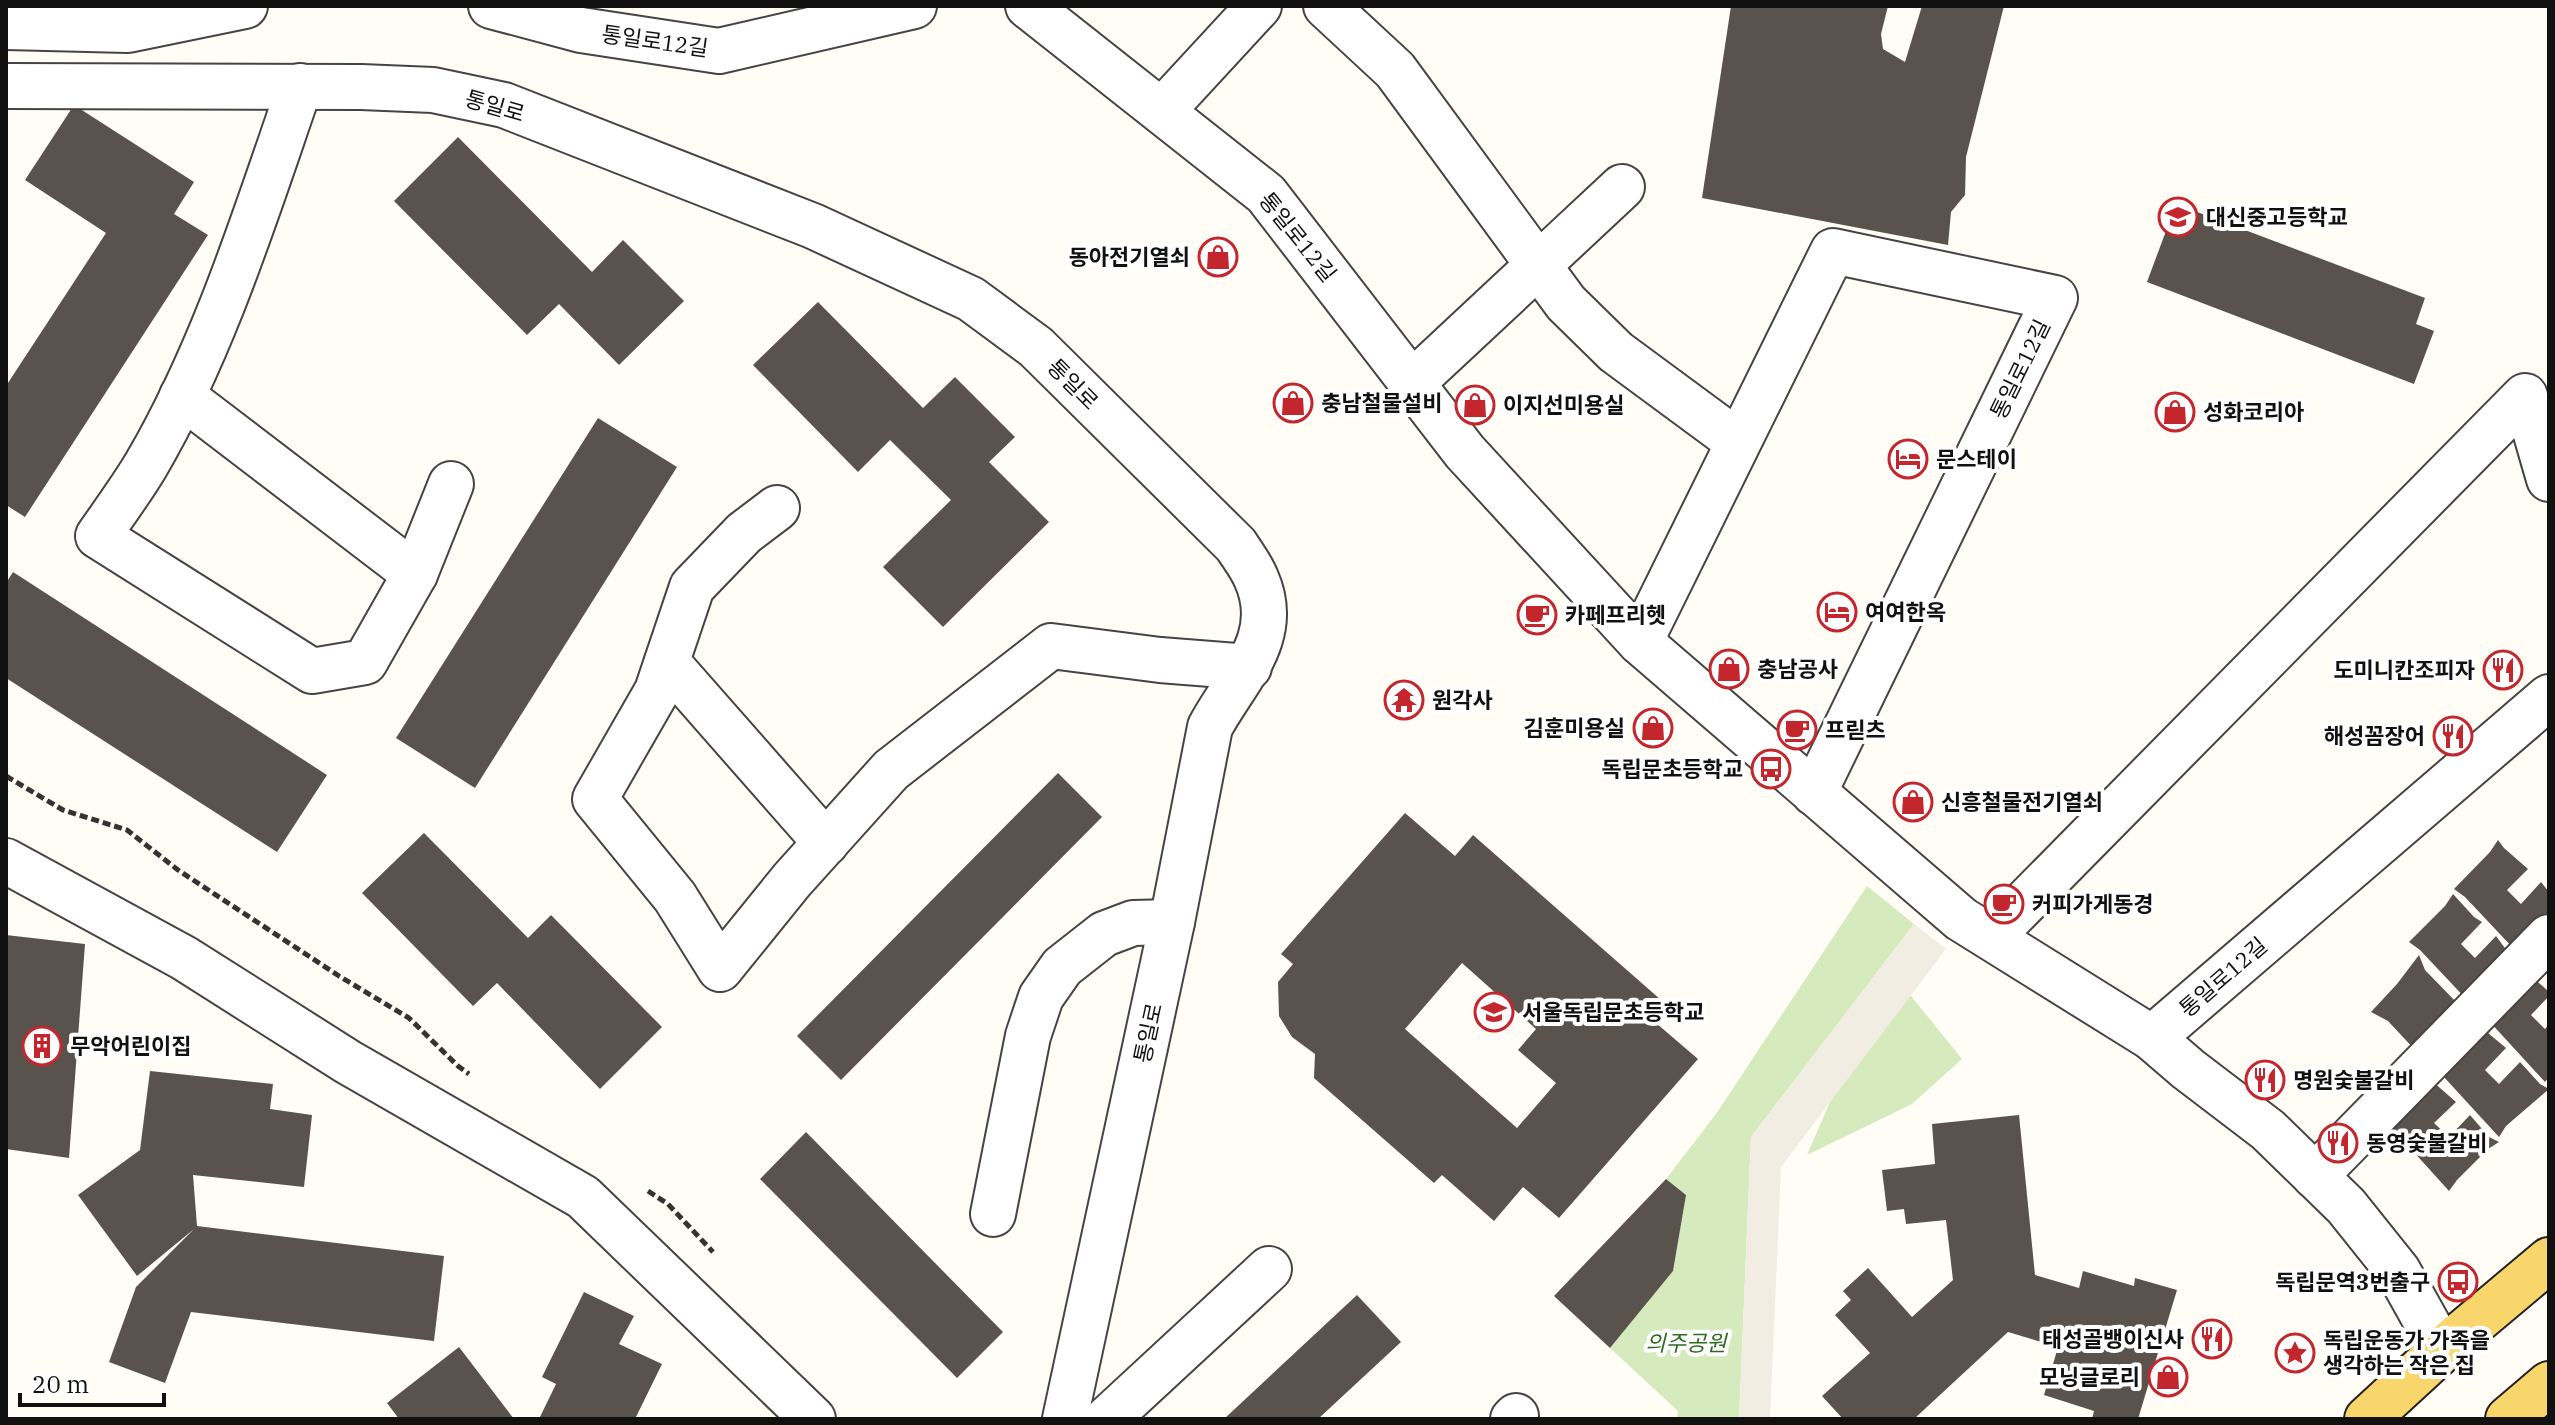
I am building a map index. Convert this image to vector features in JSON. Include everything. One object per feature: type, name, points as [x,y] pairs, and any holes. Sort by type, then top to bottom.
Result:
[{"type":"main road","points":[[2367,1419],[2442,1350],[2549,1260]]},
{"type":"main road","points":[[2508,1419],[2549,1384]]},
{"type":"street","points":[[6,27],[128,30],[245,6]]},
{"type":"street","name":"통일로12길","points":[[491,6],[581,30],[719,51],[914,6]]},
{"type":"street","name":"통일로12길","points":[[1028,6],[1266,194],[1465,452],[1640,642],[1961,919],[2152,1038],[2268,1130],[2346,1206],[2398,1271],[2442,1350]]},
{"type":"street","points":[[1162,111],[1259,6]]},
{"type":"street","points":[[1326,6],[1395,70],[1566,303],[1616,352],[1738,442]]},
{"type":"street","name":"통일로","points":[[6,86],[300,86],[433,90],[504,105],[813,226],[971,299],[1036,347],[1236,545],[1256,578],[1264,608],[1262,635],[1249,667],[1224,701],[1210,727],[1172,922],[1065,1419]]},
{"type":"street","points":[[300,86],[239,260],[182,396],[145,466],[98,536],[312,671],[365,662],[415,574],[451,484]]},
{"type":"street","points":[[1412,383],[1622,187]]},
{"type":"street","name":"통일로12길","points":[[1640,642],[1833,251],[2055,298],[1814,793]]},
{"type":"street","points":[[182,396],[415,574]]},
{"type":"street","points":[[1991,937],[2525,396],[2549,479]]},
{"type":"street","points":[[777,508],[744,533],[692,587],[657,691],[595,799],[675,897],[720,969],[891,770],[1051,646],[1160,660],[1249,667]]},
{"type":"street","points":[[667,662],[826,843]]},
{"type":"street","name":"통일로12길","points":[[2152,1038],[2549,697]]},
{"type":"street","points":[[6,861],[184,958],[348,1062],[583,1197],[813,1419]]},
{"type":"street","points":[[993,1214],[1028,1036],[1041,997],[1062,967],[1104,934],[1133,923],[1172,922]]},
{"type":"street","points":[[2315,1176],[2549,937]]},
{"type":"street","points":[[1107,1419],[1269,1269]]},
{"type":"path","points":[[6,776],[63,810],[127,830],[178,870],[409,1018],[458,1066]]},
{"type":"green space","name":"의주공원","points":[[1867,886],[1914,924],[1751,1137],[1739,1419],[1677,1419],[1678,1411],[1610,1348],[1673,1271],[1686,1195],[1666,1179],[1716,1114]]},
{"type":"green space","points":[[1911,996],[1962,1059],[1912,1104],[1807,1155],[1868,1014]]},
{"type":"shaded area","points":[[1914,924],[1946,949],[1781,1167],[1770,1419],[1739,1419],[1751,1137]]},
{"type":"building","points":[[1731,6],[1888,6],[1881,34],[1883,49],[1905,62],[1922,6],[2004,6],[1966,157],[1965,195],[1951,212],[1948,245],[1702,198]]},
{"type":"building","points":[[74,105],[194,182],[174,214],[208,235],[25,517],[6,505],[6,386],[106,233],[25,180]]},
{"type":"building","points":[[458,137],[592,272],[623,240],[684,301],[619,365],[559,304],[527,335],[394,201]]},
{"type":"building","points":[[2176,204],[2425,298],[2416,324],[2434,331],[2414,384],[2147,282]]},
{"type":"building","points":[[818,302],[923,408],[955,377],[1015,437],[989,462],[1049,522],[943,627],[883,567],[951,500],[890,440],[858,472],[753,365]]},
{"type":"building","points":[[598,418],[677,467],[475,788],[396,738]]},
{"type":"building","points":[[13,572],[327,775],[277,852],[6,678],[6,583]]},
{"type":"building","points":[[1058,773],[1102,817],[841,1080],[797,1036]]},
{"type":"building","points":[[1405,813],[1455,856],[1473,835],[1669,1007],[1656,1023],[1698,1059],[1559,1218],[1523,1187],[1494,1221],[1442,1175],[1434,1183],[1314,1078],[1315,1054],[1292,1037],[1279,1016],[1278,982],[1293,964],[1281,954]],"holes":[[[1462,963],[1536,1029],[1518,1050],[1556,1083],[1517,1128],[1405,1029]]]},
{"type":"building","points":[[424,833],[528,938],[551,915],[662,1027],[600,1089],[497,983],[473,1006],[362,893]]},
{"type":"building","points":[[2498,840],[2528,869],[2507,890],[2521,904],[2541,882],[2549,892],[2549,927],[2514,949],[2454,889]]},
{"type":"building","points":[[2453,894],[2482,922],[2461,944],[2475,958],[2496,936],[2513,959],[2469,1002],[2409,942]]},
{"type":"building","name":"무악어린이집","points":[[6,935],[85,944],[69,1158],[6,1149]]},
{"type":"building","points":[[2419,955],[2425,970],[2458,1004],[2416,1051],[2388,1021],[2371,1012]]},
{"type":"building","points":[[2528,973],[2549,992],[2549,996],[2531,1015],[2545,1029],[2549,1024],[2549,1077],[2545,1082],[2489,1021]]},
{"type":"building","points":[[2482,1028],[2506,1048],[2485,1070],[2499,1084],[2520,1062],[2540,1084],[2549,1089],[2506,1126],[2499,1137],[2443,1076]]},
{"type":"building","points":[[150,1071],[273,1084],[270,1109],[312,1115],[304,1187],[193,1175],[197,1226],[444,1256],[434,1341],[191,1312],[165,1383],[109,1362],[136,1287],[194,1229],[137,1276],[78,1195],[140,1150]]},
{"type":"building","points":[[2432,1081],[2456,1102],[2434,1123],[2449,1137],[2470,1115],[2489,1137],[2499,1142],[2488,1149],[2449,1191],[2383,1122]]},
{"type":"building","points":[[2019,1115],[2035,1275],[2079,1288],[2083,1271],[2134,1286],[2135,1278],[2177,1290],[2138,1419],[2092,1419],[2094,1411],[2044,1395],[2058,1347],[2008,1332],[1914,1419],[1843,1419],[1822,1396],[1870,1353],[1835,1315],[1851,1300],[1843,1291],[1868,1268],[1912,1317],[1953,1280],[1946,1220],[1906,1224],[1904,1209],[1887,1211],[1882,1170],[1935,1164],[1932,1124]]},
{"type":"building","points":[[806,1132],[1003,1332],[957,1378],[760,1179]]},
{"type":"building","points":[[1666,1179],[1686,1195],[1673,1271],[1610,1348],[1554,1296]]},
{"type":"building","points":[[584,1292],[634,1316],[619,1344],[662,1364],[635,1419],[539,1419],[556,1384],[542,1377]]},
{"type":"building","points":[[1357,1295],[1401,1342],[1318,1419],[1224,1419]]},
{"type":"building","points":[[459,1347],[514,1419],[399,1419],[387,1403]]},
{"type":"place","name":"대신중고등학교","points":[[2178,217]]},
{"type":"place","name":"동아전기열쇠","points":[[1218,257]]},
{"type":"place","name":"충남철물설비","points":[[1293,403]]},
{"type":"place","name":"이지선미용실","points":[[1475,405]]},
{"type":"place","name":"성화코리아","points":[[2175,412]]},
{"type":"place","name":"문스테이","points":[[1908,459]]},
{"type":"place","name":"여여한옥","points":[[1837,612]]},
{"type":"place","name":"카페프리헷","points":[[1537,615]]},
{"type":"place","name":"충남공사","points":[[1729,669]]},
{"type":"place","name":"도미니칸조피자","points":[[2503,670]]},
{"type":"place","name":"원각사","points":[[1404,700]]},
{"type":"place","name":"김훈미용실","points":[[1653,728]]},
{"type":"place","name":"프릳츠","points":[[1797,730]]},
{"type":"place","name":"해성꼼장어","points":[[2453,736]]},
{"type":"place","name":"독립문초등학교","points":[[1771,769]]},
{"type":"place","name":"신흥철물전기열쇠","points":[[1913,802]]},
{"type":"place","name":"커피가게동경","points":[[2004,904]]},
{"type":"place","name":"서울독립문초등학교","points":[[1494,1012]]},
{"type":"place","name":"무악어린이집","points":[[42,1046]]},
{"type":"place","name":"명원숯불갈비","points":[[2265,1080]]},
{"type":"place","name":"동영숯불갈비","points":[[2338,1143]]},
{"type":"place","name":"독립문역3번출구","points":[[2458,1282]]},
{"type":"place","name":"태성골뱅이신사","points":[[2212,1339]]},
{"type":"place","name":"독립운동가 가족을 생각하는 작은 집","points":[[2295,1353]]},
{"type":"place","name":"모닝글로리","points":[[2168,1377]]}]
